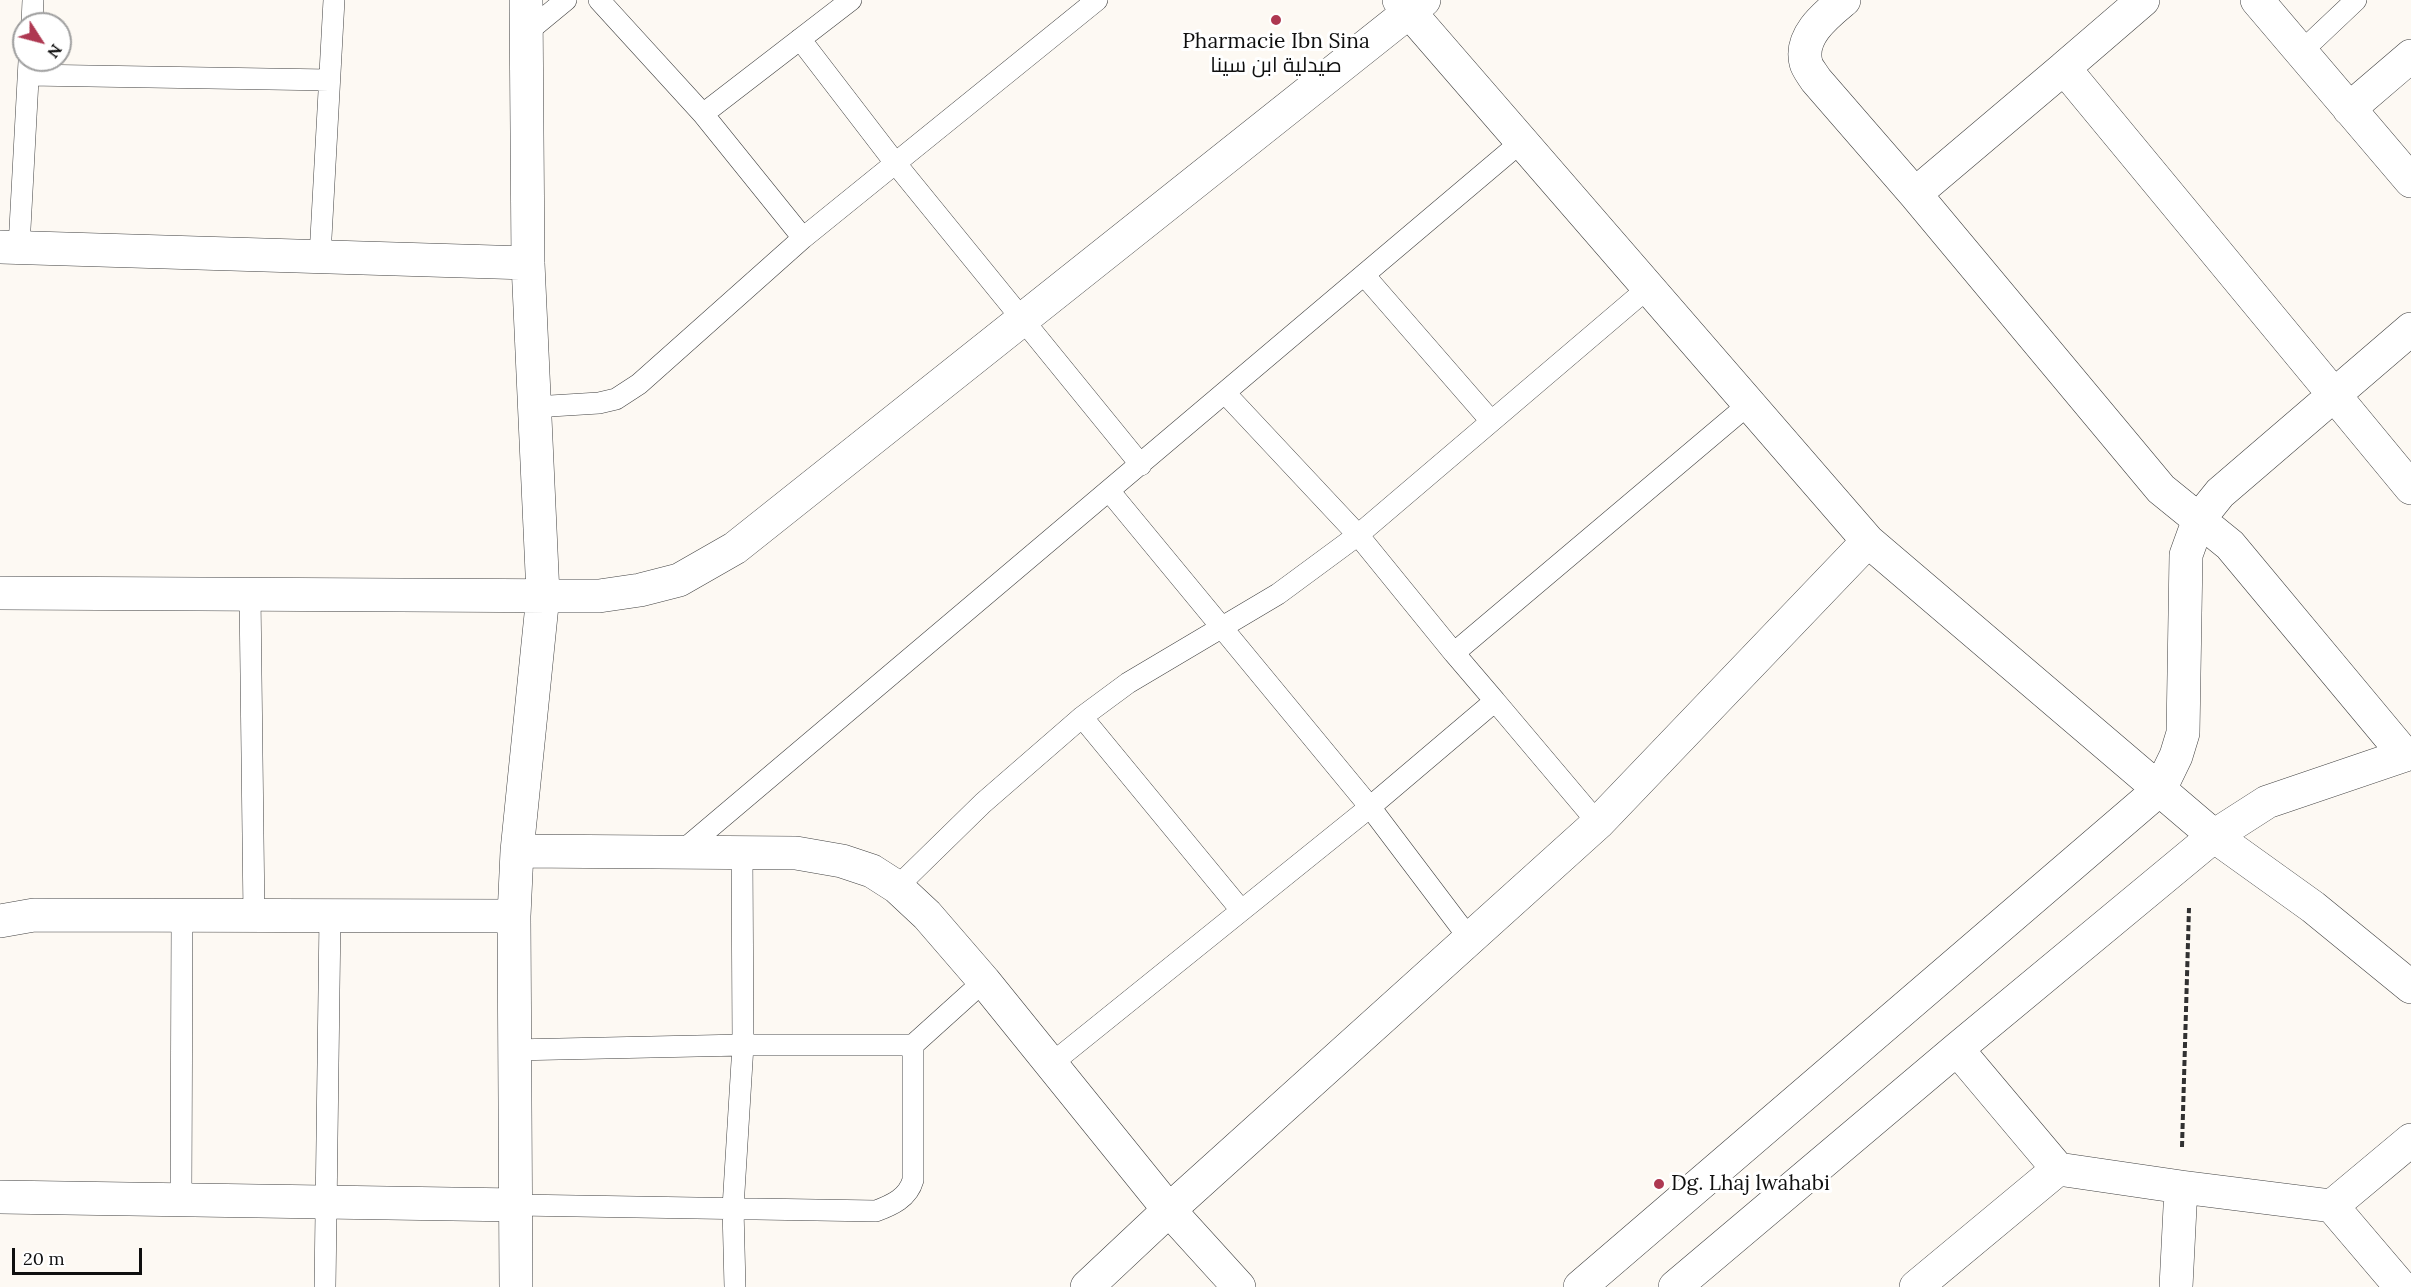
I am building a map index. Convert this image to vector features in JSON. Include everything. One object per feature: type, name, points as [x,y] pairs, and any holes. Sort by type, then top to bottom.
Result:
[{"type":"street","points":[[516,1287],[514,916],[517,851],[543,595],[528,263],[526,0]]},
{"type":"street","points":[[1675,1287],[1957,1049],[2203,846],[2267,802],[2408,754],[2230,545],[2161,489],[1915,194],[1816,80],[1806,63],[1806,43],[1815,26],[1844,0]]},
{"type":"street","points":[[1915,194],[2143,0]]},
{"type":"street","points":[[2257,0],[2411,181]]},
{"type":"street","points":[[0,593],[599,596],[640,590],[679,580],[735,548],[1023,320],[1410,4],[1521,141],[1868,541],[2160,789],[2203,846],[2313,907],[2411,987]]},
{"type":"street","points":[[2349,109],[2411,56]]},
{"type":"street","points":[[2064,68],[2411,488]]},
{"type":"street","points":[[9,247],[528,263]]},
{"type":"street","points":[[1580,1287],[2160,789],[2176,756],[2183,733],[2186,555],[2199,519],[2220,493],[2411,329]]},
{"type":"street","points":[[1088,1287],[1168,1210],[1598,823],[1868,541]]},
{"type":"street","points":[[517,851],[796,853],[842,861],[872,871],[897,887],[927,915],[984,981],[1168,1210],[1239,1287]]},
{"type":"street","points":[[0,921],[34,915],[514,916]]},
{"type":"street","points":[[1957,1049],[2058,1169],[2332,1206],[2401,1287]]},
{"type":"street","points":[[2332,1206],[2411,1140]]},
{"type":"street","points":[[1916,1287],[2058,1169]]},
{"type":"street","points":[[2176,1287],[2181,1186]]},
{"type":"street","points":[[0,1197],[517,1205]]},
{"type":"lane","points":[[320,256],[334,0]]},
{"type":"lane","points":[[526,33],[566,0]]},
{"type":"lane","points":[[599,0],[703,114],[803,238]]},
{"type":"lane","points":[[703,114],[851,0]]},
{"type":"lane","points":[[534,407],[599,403],[616,399],[639,384],[803,238],[1097,0]]},
{"type":"lane","points":[[2301,52],[2356,0]]},
{"type":"lane","points":[[801,39],[896,164],[1141,465]]},
{"type":"lane","points":[[72,69],[329,80]]},
{"type":"lane","points":[[9,247],[28,72]]},
{"type":"lane","points":[[681,852],[1110,492],[1521,141]]},
{"type":"lane","points":[[1364,275],[1491,421]]},
{"type":"lane","points":[[897,887],[983,803],[1083,717],[1128,683],[1278,594],[1358,535],[1648,288]]},
{"type":"lane","points":[[1225,393],[1358,535],[1598,823]]},
{"type":"lane","points":[[1454,653],[1749,404]]},
{"type":"lane","points":[[1110,492],[1370,807],[1469,938]]},
{"type":"lane","points":[[249,594],[254,916]]},
{"type":"lane","points":[[1051,1064],[1370,807],[1495,701]]},
{"type":"lane","points":[[1083,717],[1241,910]]},
{"type":"lane","points":[[735,1287],[733,1208],[744,1045],[742,852]]},
{"type":"lane","points":[[181,1200],[182,916]]},
{"type":"lane","points":[[325,1287],[330,916]]},
{"type":"lane","points":[[513,1050],[744,1045],[914,1045],[984,981]]},
{"type":"lane","points":[[517,1205],[876,1211],[891,1205],[908,1193],[913,1180],[914,1045]]},
{"type":"path","points":[[2181,1186],[2203,846]]},
{"type":"place","name":"Pharmacie Ibn Sina صيدلية ابن سينا","points":[[1276,20]]},
{"type":"place","name":"Dg. Lhaj lwahabi","points":[[1659,1184]]}]
